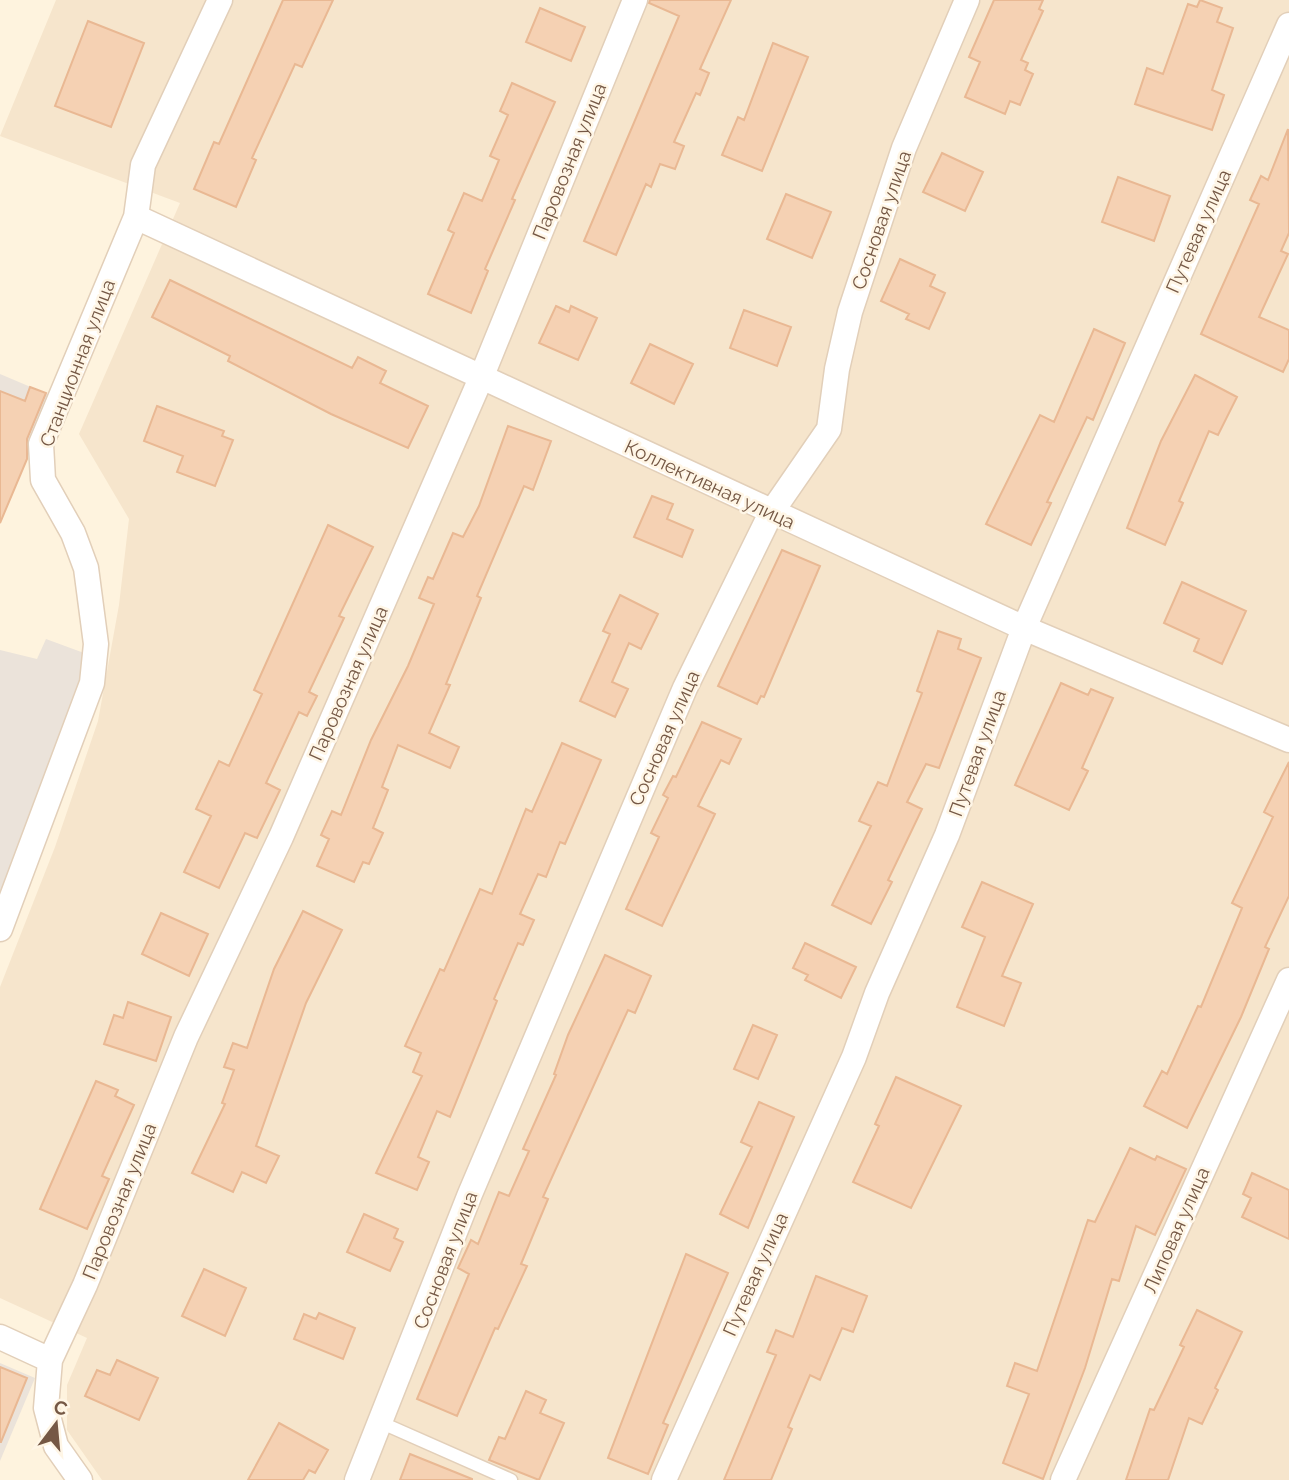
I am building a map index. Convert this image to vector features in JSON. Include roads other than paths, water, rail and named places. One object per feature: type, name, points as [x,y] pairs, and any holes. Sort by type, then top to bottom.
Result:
[{"type":"street","name":"Станционная улица","points":[[0,929],[92,683],[96,644],[86,568],[73,533],[43,480],[41,444],[136,217],[143,165],[220,0]]},
{"type":"street","name":"Паровозная улица","points":[[50,1360],[85,1285],[186,1037],[281,838],[481,378],[635,0]]},
{"type":"street","name":"Сосновая улица","points":[[357,1480],[382,1423],[470,1194],[685,688],[771,513],[829,429],[836,369],[850,312],[905,148],[967,0]]},
{"type":"street","name":"Путевая улица","points":[[664,1480],[853,1057],[877,993],[947,835],[1024,628],[1289,25]]},
{"type":"street","name":"Коллективная улица","points":[[136,217],[1024,628],[1289,740]]},
{"type":"street","name":"Липовая улица","points":[[1063,1480],[1289,979]]},
{"type":"street","points":[[0,1336],[50,1360],[46,1408],[56,1446],[80,1480]]},
{"type":"lane","points":[[382,1423],[511,1480]]}]
